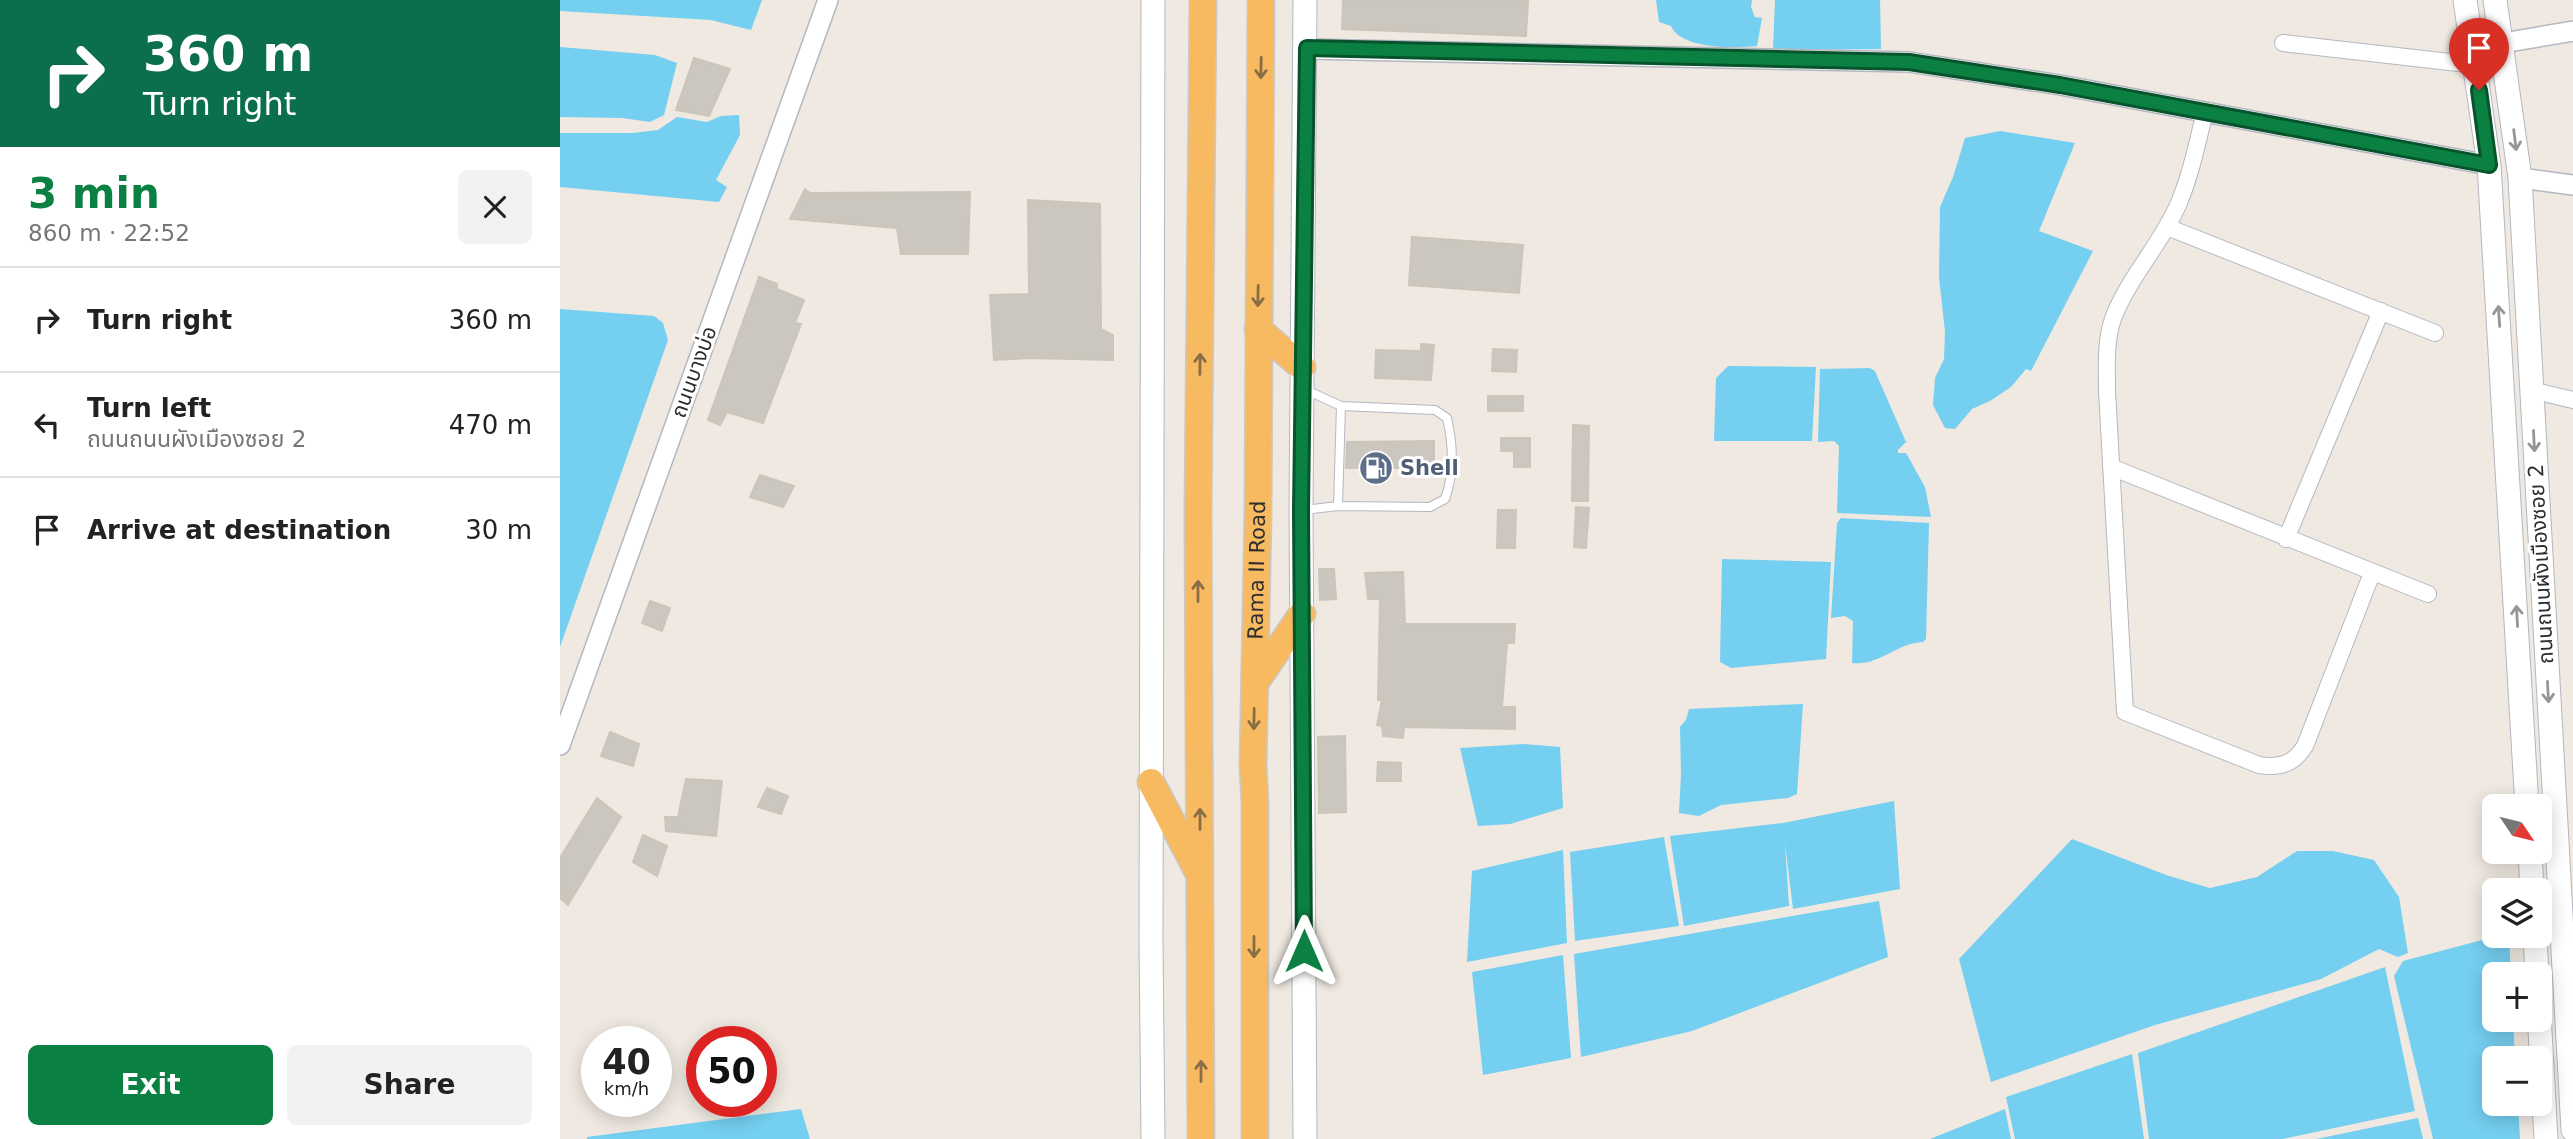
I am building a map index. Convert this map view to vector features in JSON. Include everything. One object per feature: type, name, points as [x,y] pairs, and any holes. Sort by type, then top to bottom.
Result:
[{"type":"highway","points":[[1201,1139],[1198,512],[1203,0]]},
{"type":"highway","name":"Rama II Road","points":[[1255,1139],[1255,683],[1261,0]]},
{"type":"highway","points":[[1258,329],[1302,377]]},
{"type":"highway","points":[[1255,683],[1303,614]]},
{"type":"highway","points":[[1152,782],[1200,875]]},
{"type":"main road","points":[[1153,0],[1153,1139]]},
{"type":"main road","name":"Rama II Road","points":[[1305,0],[1307,48],[1301,510],[1305,1139]]},
{"type":"main road","name":"ถนนถนนผังเมืองซอย 2","points":[[2465,0],[2489,165],[2527,794]]},
{"type":"main road","name":"ถนนถนนผังเมืองซอย 2","points":[[2495,0],[2520,178],[2573,1130]]},
{"type":"main road","points":[[2502,367],[2530,365]]},
{"type":"main road","points":[[2540,1032],[2546,1139]]},
{"type":"street","name":"ถนนบางบ่อ","points":[[560,745],[828,0]]},
{"type":"street","points":[[2502,43],[2573,31]]},
{"type":"street","points":[[2283,43],[2476,65]]},
{"type":"street","points":[[1307,48],[1909,62],[2060,85],[2489,165]]},
{"type":"street","points":[[2205,112],[2188,181],[2167,227],[2130,283],[2113,318],[2108,341],[2106,391],[2125,712],[2259,765],[2276,767],[2291,761],[2305,746],[2372,573]]},
{"type":"street","points":[[2520,178],[2573,185]]},
{"type":"street","points":[[2167,227],[2435,333]]},
{"type":"street","points":[[2286,539],[2381,311]]},
{"type":"street","points":[[2532,390],[2573,400]]},
{"type":"street","points":[[2111,467],[2428,594]]},
{"type":"lane","points":[[1301,510],[1338,506],[1430,507],[1445,499],[1451,483],[1451,432],[1447,418],[1435,410],[1341,406],[1302,377]]},
{"type":"lane","points":[[1338,506],[1341,406]]},
{"type":"water","points":[[560,0],[762,0],[751,30],[711,20],[560,11]]},
{"type":"water","points":[[1656,0],[1752,0],[1751,7],[1755,17],[1762,18],[1757,46],[1710,46],[1686,40],[1671,26],[1659,22]]},
{"type":"water","points":[[1775,0],[1880,0],[1881,49],[1773,50]]},
{"type":"water","points":[[560,47],[655,55],[677,63],[664,115],[650,122],[622,118],[560,117]]},
{"type":"water","points":[[739,115],[740,135],[716,180],[727,187],[719,202],[560,187],[560,133],[633,133],[658,130],[677,117],[707,122],[721,116]]},
{"type":"water","points":[[2000,131],[2075,143],[2039,231],[2093,251],[2031,371],[2026,369],[2011,387],[1972,409],[1955,429],[1945,428],[1933,405],[1935,378],[1944,359],[1945,332],[1939,277],[1940,207],[1965,138]]},
{"type":"water","points":[[560,309],[654,316],[663,323],[668,340],[560,647]]},
{"type":"water","points":[[1728,366],[1816,367],[1812,441],[1714,441],[1716,378]]},
{"type":"water","points":[[1870,368],[1875,371],[1906,442],[1898,453],[1906,453],[1925,487],[1931,517],[1837,513],[1839,446],[1834,441],[1818,442],[1820,369]]},
{"type":"water","points":[[1841,518],[1929,523],[1926,639],[1923,642],[1904,646],[1871,661],[1852,663],[1853,621],[1845,616],[1831,618],[1837,523]]},
{"type":"water","points":[[1722,559],[1831,562],[1826,659],[1731,668],[1720,662]]},
{"type":"water","points":[[1803,704],[1797,794],[1788,798],[1721,805],[1699,816],[1679,813],[1680,727],[1686,720],[1689,709]]},
{"type":"water","points":[[1524,744],[1560,747],[1563,808],[1510,824],[1478,826],[1460,748]]},
{"type":"water","points":[[1894,801],[1900,889],[1793,909],[1785,843],[1789,906],[1684,926],[1670,836],[1783,823]]},
{"type":"water","points":[[1664,837],[1679,926],[1575,941],[1570,852]]},
{"type":"water","points":[[2072,839],[2169,876],[2210,888],[2257,877],[2297,851],[2333,851],[2374,860],[2399,897],[2408,953],[2398,957],[2379,949],[2321,979],[2155,1025],[1991,1082],[1959,959]]},
{"type":"water","points":[[1563,850],[1567,943],[1467,962],[1472,871]]},
{"type":"water","points":[[1879,901],[1888,957],[1692,1031],[1581,1057],[1574,954]]},
{"type":"water","points":[[2482,940],[2482,948],[2510,948],[2510,962],[2482,962],[2482,1032],[2514,1032],[2514,1046],[2482,1046],[2482,1116],[2519,1116],[2520,1139],[2433,1139],[2394,976],[2403,961]]},
{"type":"water","points":[[1563,955],[1571,1058],[1483,1075],[1472,972]]},
{"type":"water","points":[[2385,967],[2415,1111],[2282,1139],[2149,1139],[2138,1053]]},
{"type":"water","points":[[2132,1054],[2144,1139],[2015,1139],[2006,1097]]},
{"type":"water","points":[[801,1109],[810,1139],[587,1139],[740,1117],[777,1117],[777,1112]]},
{"type":"water","points":[[2005,1109],[2011,1139],[1930,1139]]},
{"type":"water","points":[[2418,1118],[2423,1139],[2316,1139]]},
{"type":"building","points":[[1343,0],[1528,0],[1526,36],[1342,29]]},
{"type":"building","points":[[694,58],[730,69],[709,116],[676,110]]},
{"type":"building","points":[[805,189],[810,193],[970,192],[968,254],[901,254],[897,228],[790,219]]},
{"type":"building","points":[[1028,200],[1100,204],[1101,329],[1113,335],[1113,360],[994,360],[990,295],[1029,294]]},
{"type":"building","points":[[1412,237],[1523,245],[1519,293],[1409,285]]},
{"type":"building","points":[[759,277],[777,284],[777,289],[804,300],[795,323],[801,324],[763,423],[727,412],[720,425],[708,420]]},
{"type":"building","points":[[1421,344],[1434,345],[1431,380],[1375,378],[1376,350],[1421,351]]},
{"type":"building","points":[[1493,349],[1517,350],[1516,372],[1492,371]]},
{"type":"building","points":[[1488,396],[1523,396],[1523,411],[1488,411]]},
{"type":"building","points":[[1573,425],[1589,426],[1588,501],[1572,501]]},
{"type":"building","points":[[1501,438],[1530,438],[1530,467],[1514,467],[1514,451],[1501,451]]},
{"type":"building","points":[[1434,441],[1434,468],[1346,468],[1347,442]]},
{"type":"building","points":[[760,475],[794,486],[783,507],[750,497]]},
{"type":"building","points":[[1576,507],[1589,508],[1586,548],[1574,547]]},
{"type":"building","points":[[1498,510],[1516,510],[1515,548],[1497,548]]},
{"type":"building","points":[[1319,569],[1334,569],[1336,599],[1320,600]]},
{"type":"building","points":[[1403,572],[1405,624],[1515,624],[1514,643],[1507,643],[1502,707],[1515,707],[1515,729],[1404,727],[1403,738],[1383,736],[1382,726],[1377,725],[1382,700],[1378,700],[1380,599],[1368,599],[1365,573]]},
{"type":"building","points":[[650,601],[670,608],[662,631],[642,623]]},
{"type":"building","points":[[610,732],[639,744],[633,766],[601,756]]},
{"type":"building","points":[[1345,736],[1346,812],[1319,813],[1318,737]]},
{"type":"building","points":[[1378,762],[1401,763],[1401,781],[1377,781]]},
{"type":"building","points":[[686,779],[722,781],[716,836],[666,831],[665,817],[678,817]]},
{"type":"building","points":[[767,788],[788,796],[781,814],[758,807]]},
{"type":"building","points":[[597,798],[621,817],[568,905],[560,898],[560,858]]},
{"type":"building","points":[[643,835],[667,846],[657,876],[633,862]]},
{"type":"place","name":"Shell","points":[[1376,468]]},
{"type":"route","points":[[1304,951],[1301,510],[1307,48],[1909,62],[2060,85],[2489,165],[2479,90]]}]
